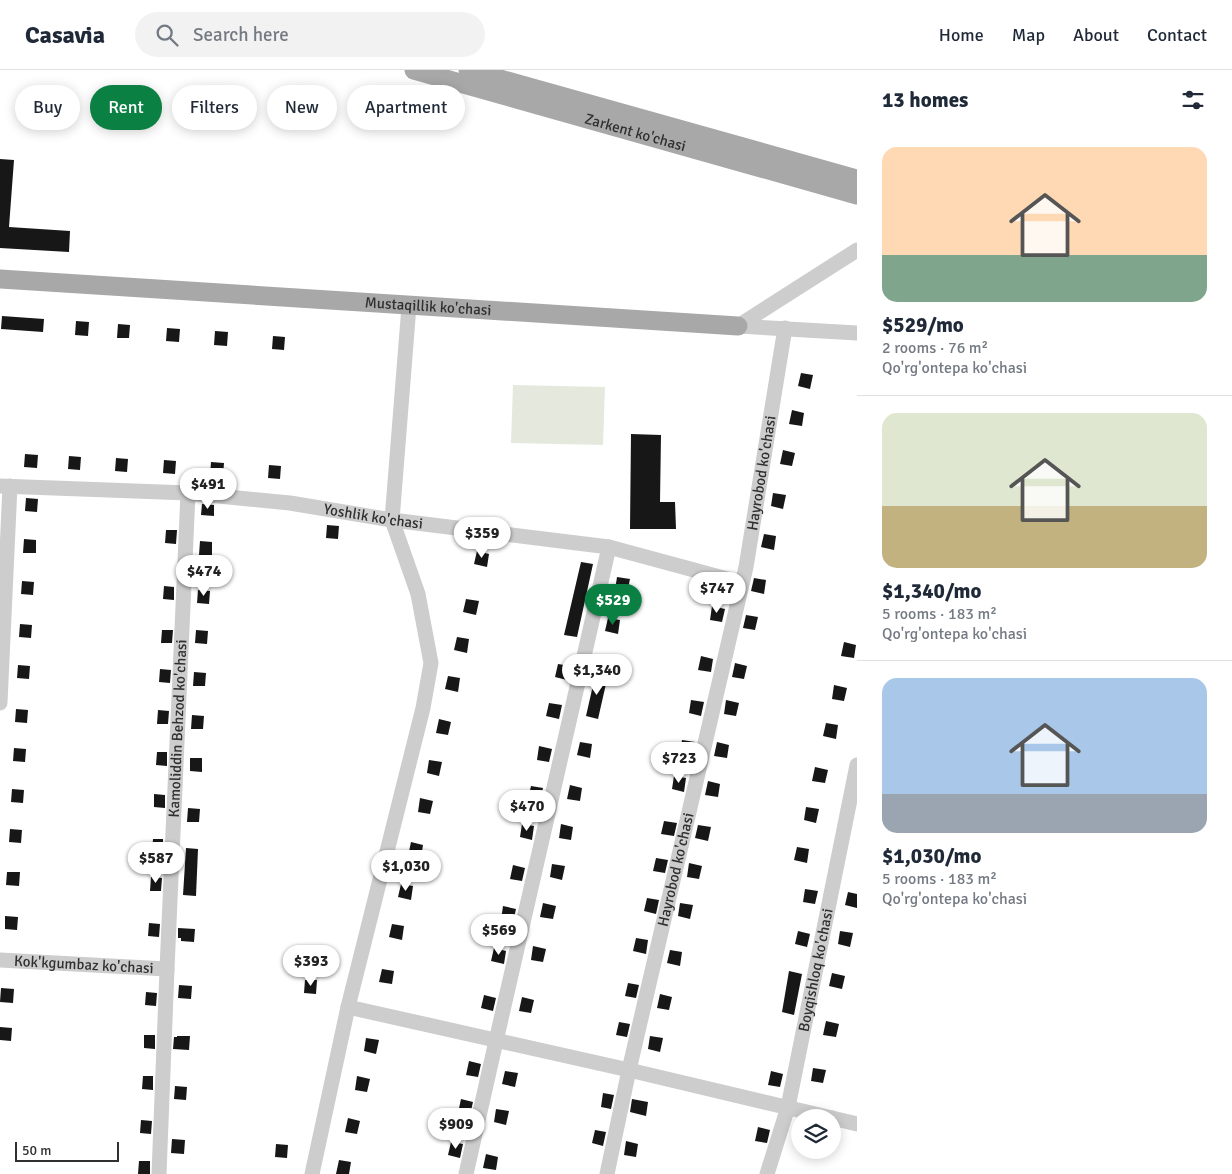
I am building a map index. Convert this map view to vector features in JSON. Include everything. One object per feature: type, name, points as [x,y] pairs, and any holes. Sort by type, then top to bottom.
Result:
[{"type":"main road","name":"Zarkent ko'chasi","points":[[414,70],[857,195]]},
{"type":"main road","name":"Zarkent ko'chasi","points":[[468,70],[857,179]]},
{"type":"main road","name":"Mustaqillik ko'chasi","points":[[0,279],[738,326]]},
{"type":"street","points":[[738,326],[857,250]]},
{"type":"street","points":[[312,1174],[348,1006],[423,708],[431,663],[418,594],[392,520],[409,306]]},
{"type":"street","name":"Mustaqillik ko'chasi","points":[[738,326],[857,333]]},
{"type":"street","name":"Hayrobod ko'chasi","points":[[607,1174],[629,1070],[742,583],[785,328]]},
{"type":"street","points":[[0,703],[5,486]]},
{"type":"street","name":"Yoshlik ko'chasi","points":[[5,486],[188,493],[290,502],[392,520],[609,547],[742,583]]},
{"type":"street","name":"Kamoliddin Behzod ko'chasi","points":[[159,1174],[188,493]]},
{"type":"street","points":[[466,1174],[609,547]]},
{"type":"street","name":"Boyqishloq ko'chasi","points":[[767,1174],[788,1107],[857,765]]},
{"type":"street","name":"Kok'kgumbaz ko'chasi","points":[[0,960],[167,969]]},
{"type":"street","points":[[348,1006],[796,1109]]},
{"type":"street","points":[[841,1120],[857,1124]]},
{"type":"shaded area","points":[[513,385],[605,387],[603,445],[511,443]]},
{"type":"building","points":[[0,159],[14,160],[9,227],[70,231],[69,252],[0,248]]},
{"type":"building","points":[[2,316],[44,319],[43,332],[1,329]]},
{"type":"building","points":[[76,321],[89,322],[88,336],[75,335]]},
{"type":"building","points":[[118,324],[130,325],[129,338],[117,338]]},
{"type":"building","points":[[167,328],[180,329],[179,342],[166,341]]},
{"type":"building","points":[[215,331],[228,332],[227,346],[214,345]]},
{"type":"building","points":[[273,336],[285,337],[284,350],[272,349]]},
{"type":"building","points":[[801,373],[813,375],[810,389],[798,386]]},
{"type":"building","points":[[792,410],[804,413],[802,426],[789,424]]},
{"type":"building","points":[[631,434],[661,435],[660,502],[675,502],[676,529],[630,529]]},
{"type":"building","points":[[783,450],[795,453],[792,466],[780,464]]},
{"type":"building","points":[[25,454],[38,455],[37,468],[24,467]]},
{"type":"building","points":[[69,456],[81,457],[80,470],[68,469]]},
{"type":"building","points":[[116,458],[128,459],[127,472],[115,471]]},
{"type":"building","points":[[164,460],[176,461],[175,474],[163,473]]},
{"type":"building","points":[[211,462],[224,463],[223,476],[210,476]]},
{"type":"building","points":[[269,465],[281,466],[280,479],[268,478]]},
{"type":"building","points":[[773,493],[786,495],[783,509],[771,506]]},
{"type":"building","points":[[26,498],[38,499],[37,512],[25,511]]},
{"type":"building","points":[[202,504],[214,505],[214,516],[201,515]]},
{"type":"building","points":[[327,525],[339,526],[338,539],[326,538]]},
{"type":"building","points":[[166,530],[177,530],[176,544],[165,543]]},
{"type":"building","points":[[764,534],[776,536],[774,550],[761,547]]},
{"type":"building","points":[[24,539],[36,540],[36,553],[23,553]]},
{"type":"building","points":[[200,541],[212,542],[212,555],[199,555]]},
{"type":"building","points":[[477,551],[489,554],[487,567],[474,564]]},
{"type":"building","points":[[581,562],[593,564],[577,637],[564,635]]},
{"type":"building","points":[[617,577],[630,579],[627,593],[615,590]]},
{"type":"building","points":[[754,578],[766,580],[764,594],[751,591]]},
{"type":"building","points":[[22,581],[34,582],[33,595],[21,594]]},
{"type":"building","points":[[164,586],[174,587],[174,600],[163,599]]},
{"type":"building","points":[[198,590],[210,591],[209,604],[197,603]]},
{"type":"building","points":[[466,599],[479,601],[476,615],[463,612]]},
{"type":"building","points":[[712,606],[725,609],[722,622],[710,620]]},
{"type":"building","points":[[746,615],[758,617],[755,630],[743,628]]},
{"type":"building","points":[[608,618],[620,620],[618,634],[605,631]]},
{"type":"building","points":[[20,624],[32,625],[31,638],[19,637]]},
{"type":"building","points":[[162,630],[173,630],[172,643],[161,643]]},
{"type":"building","points":[[196,630],[208,631],[207,644],[195,643]]},
{"type":"building","points":[[457,637],[469,639],[467,653],[454,650]]},
{"type":"building","points":[[844,642],[856,645],[854,658],[841,656]]},
{"type":"building","points":[[701,656],[713,659],[711,672],[698,670]]},
{"type":"building","points":[[735,663],[747,666],[744,679],[732,677]]},
{"type":"building","points":[[558,664],[570,666],[567,680],[555,677]]},
{"type":"building","points":[[18,665],[30,666],[29,679],[17,678]]},
{"type":"building","points":[[160,669],[171,670],[170,683],[159,682]]},
{"type":"building","points":[[194,672],[206,673],[205,686],[193,686]]},
{"type":"building","points":[[596,672],[608,675],[598,719],[586,716]]},
{"type":"building","points":[[448,676],[460,678],[458,692],[445,689]]},
{"type":"building","points":[[834,685],[847,688],[844,701],[832,699]]},
{"type":"building","points":[[691,700],[704,702],[701,716],[689,713]]},
{"type":"building","points":[[726,700],[739,703],[736,716],[724,714]]},
{"type":"building","points":[[549,703],[562,705],[559,719],[546,716]]},
{"type":"building","points":[[16,709],[28,710],[27,723],[15,722]]},
{"type":"building","points":[[158,710],[169,711],[168,724],[157,724]]},
{"type":"building","points":[[192,715],[204,716],[203,729],[191,729]]},
{"type":"building","points":[[439,719],[451,722],[448,735],[436,733]]},
{"type":"building","points":[[826,723],[838,725],[836,739],[823,736]]},
{"type":"building","points":[[682,740],[695,742],[692,756],[680,753]]},
{"type":"building","points":[[580,742],[592,744],[590,758],[577,755]]},
{"type":"building","points":[[717,742],[729,745],[727,758],[714,756]]},
{"type":"building","points":[[539,746],[552,749],[549,762],[537,760]]},
{"type":"building","points":[[14,748],[26,749],[25,762],[13,761]]},
{"type":"building","points":[[157,752],[167,752],[167,766],[156,765]]},
{"type":"building","points":[[190,758],[202,758],[202,772],[190,771]]},
{"type":"building","points":[[429,760],[442,762],[439,776],[427,773]]},
{"type":"building","points":[[815,767],[828,770],[825,783],[812,781]]},
{"type":"building","points":[[674,776],[686,778],[684,792],[672,789]]},
{"type":"building","points":[[708,781],[720,784],[718,797],[705,795]]},
{"type":"building","points":[[570,785],[582,788],[580,801],[567,799]]},
{"type":"building","points":[[531,786],[543,788],[540,801],[528,799]]},
{"type":"building","points":[[12,789],[24,790],[23,803],[11,802]]},
{"type":"building","points":[[154,794],[165,795],[165,808],[154,807]]},
{"type":"building","points":[[420,798],[433,801],[430,814],[418,812]]},
{"type":"building","points":[[806,807],[819,809],[816,823],[804,820]]},
{"type":"building","points":[[188,808],[200,809],[199,822],[187,822]]},
{"type":"building","points":[[664,821],[677,823],[674,836],[661,834]]},
{"type":"building","points":[[522,824],[534,826],[532,840],[520,837]]},
{"type":"building","points":[[561,824],[573,827],[571,840],[559,838]]},
{"type":"building","points":[[698,825],[711,827],[708,841],[695,838]]},
{"type":"building","points":[[10,829],[22,830],[21,843],[9,842]]},
{"type":"building","points":[[153,839],[163,839],[163,853],[152,852]]},
{"type":"building","points":[[411,842],[423,845],[421,858],[408,856]]},
{"type":"building","points":[[797,847],[809,849],[807,863],[794,860]]},
{"type":"building","points":[[186,848],[198,849],[196,896],[183,895]]},
{"type":"building","points":[[656,858],[668,860],[665,873],[653,871]]},
{"type":"building","points":[[689,863],[702,866],[699,879],[687,877]]},
{"type":"building","points":[[552,864],[565,866],[562,880],[550,877]]},
{"type":"building","points":[[513,865],[525,868],[522,881],[510,879]]},
{"type":"building","points":[[7,872],[20,872],[19,886],[6,885]]},
{"type":"building","points":[[151,877],[162,878],[161,891],[150,891]]},
{"type":"building","points":[[401,884],[413,886],[411,900],[398,897]]},
{"type":"building","points":[[805,889],[818,891],[815,904],[803,902]]},
{"type":"building","points":[[848,892],[857,894],[857,908],[845,905]]},
{"type":"building","points":[[647,898],[659,900],[656,914],[644,911]]},
{"type":"building","points":[[543,903],[556,906],[553,919],[540,917]]},
{"type":"building","points":[[680,903],[693,905],[690,919],[678,916]]},
{"type":"building","points":[[503,906],[516,909],[513,922],[501,920]]},
{"type":"building","points":[[5,916],[18,917],[17,930],[5,929]]},
{"type":"building","points":[[149,923],[160,924],[159,937],[148,936]]},
{"type":"building","points":[[392,924],[404,926],[402,940],[389,937]]},
{"type":"building","points":[[178,928],[195,929],[194,942],[181,941],[181,938],[178,938]]},
{"type":"building","points":[[798,931],[810,934],[807,947],[795,944]]},
{"type":"building","points":[[840,931],[853,933],[850,947],[838,944]]},
{"type":"building","points":[[636,938],[648,940],[646,954],[633,951]]},
{"type":"building","points":[[533,946],[546,949],[543,962],[531,960]]},
{"type":"building","points":[[494,948],[506,951],[504,964],[491,961]]},
{"type":"building","points":[[670,950],[682,952],[680,966],[667,963]]},
{"type":"building","points":[[382,969],[394,971],[392,984],[379,982]]},
{"type":"building","points":[[789,971],[802,974],[794,1015],[782,1012]]},
{"type":"building","points":[[832,973],[845,976],[842,989],[829,986]]},
{"type":"building","points":[[305,980],[317,980],[316,994],[304,993]]},
{"type":"building","points":[[628,983],[639,985],[636,998],[625,996]]},
{"type":"building","points":[[179,985],[192,986],[191,999],[178,998]]},
{"type":"building","points":[[1,988],[14,989],[13,1003],[0,1002]]},
{"type":"building","points":[[146,992],[157,993],[156,1006],[145,1005]]},
{"type":"building","points":[[660,994],[672,997],[669,1010],[657,1008]]},
{"type":"building","points":[[484,995],[496,998],[493,1011],[481,1008]]},
{"type":"building","points":[[522,997],[534,1000],[531,1013],[519,1011]]},
{"type":"building","points":[[826,1021],[839,1024],[836,1037],[823,1035]]},
{"type":"building","points":[[619,1022],[630,1024],[627,1037],[616,1035]]},
{"type":"building","points":[[0,1027],[12,1028],[11,1041],[0,1040]]},
{"type":"building","points":[[144,1035],[155,1035],[155,1049],[144,1048]]},
{"type":"building","points":[[190,1036],[189,1050],[173,1049],[174,1037]]},
{"type":"building","points":[[650,1036],[663,1038],[660,1052],[648,1049]]},
{"type":"building","points":[[366,1038],[379,1040],[376,1054],[364,1051]]},
{"type":"building","points":[[469,1061],[481,1064],[478,1077],[466,1075]]},
{"type":"building","points":[[813,1068],[826,1070],[823,1083],[811,1081]]},
{"type":"building","points":[[505,1071],[518,1073],[515,1087],[502,1084]]},
{"type":"building","points":[[771,1071],[783,1074],[780,1087],[768,1085]]},
{"type":"building","points":[[143,1076],[153,1076],[153,1090],[142,1089]]},
{"type":"building","points":[[357,1076],[370,1079],[367,1092],[355,1090]]},
{"type":"building","points":[[175,1086],[187,1087],[186,1100],[174,1099]]},
{"type":"building","points":[[603,1093],[614,1095],[611,1109],[601,1107]]},
{"type":"building","points":[[461,1099],[473,1102],[470,1115],[458,1113]]},
{"type":"building","points":[[632,1099],[648,1102],[646,1116],[630,1112]]},
{"type":"building","points":[[496,1109],[509,1111],[506,1125],[494,1122]]},
{"type":"building","points":[[348,1118],[360,1121],[357,1134],[345,1132]]},
{"type":"building","points":[[141,1120],[152,1121],[151,1134],[140,1133]]},
{"type":"building","points":[[758,1127],[770,1130],[767,1143],[755,1141]]},
{"type":"building","points":[[595,1130],[606,1132],[603,1146],[592,1143]]},
{"type":"building","points":[[172,1139],[185,1140],[184,1154],[171,1153]]},
{"type":"building","points":[[626,1141],[638,1144],[636,1157],[624,1155]]},
{"type":"building","points":[[451,1142],[463,1144],[460,1158],[448,1155]]},
{"type":"building","points":[[276,1144],[288,1145],[287,1158],[275,1157]]},
{"type":"building","points":[[486,1154],[498,1157],[496,1170],[483,1168]]},
{"type":"building","points":[[339,1160],[351,1162],[349,1174],[336,1174]]},
{"type":"building","points":[[139,1161],[150,1161],[150,1174],[138,1174]]}]
